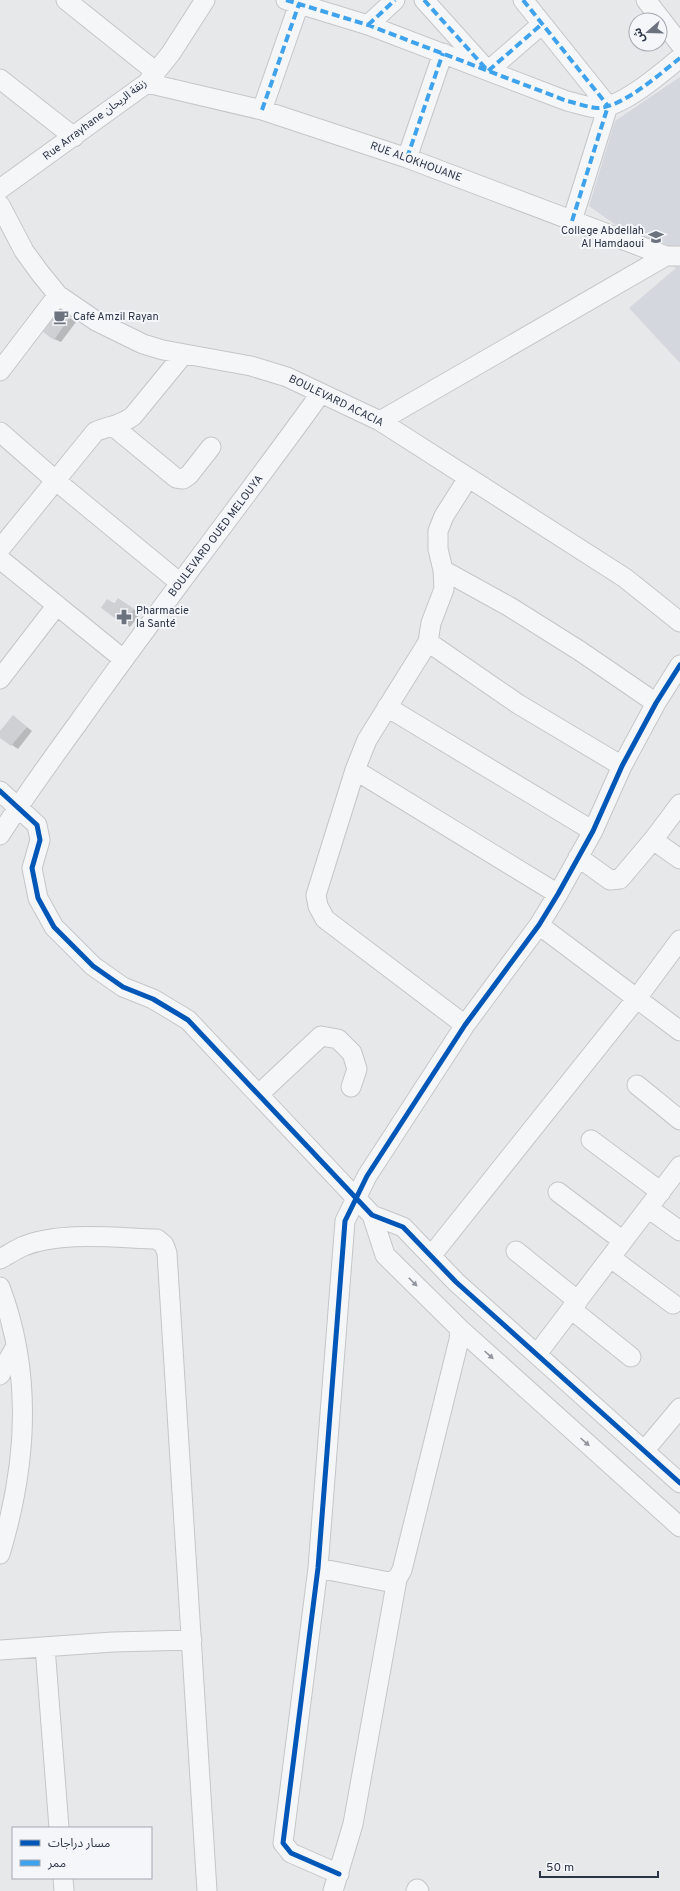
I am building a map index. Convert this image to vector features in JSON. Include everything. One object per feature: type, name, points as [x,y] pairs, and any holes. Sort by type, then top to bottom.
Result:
[{"type":"street","points":[[66,0],[152,77]]},
{"type":"street","name":"Rue Arrayhane زنقة الريحان","points":[[0,189],[74,137],[152,77],[171,53],[204,0]]},
{"type":"street","points":[[368,25],[395,0]]},
{"type":"street","points":[[424,0],[488,71]]},
{"type":"street","points":[[522,0],[608,106]]},
{"type":"street","points":[[646,0],[680,44]]},
{"type":"street","points":[[262,110],[292,2],[368,25],[567,100],[596,108],[608,106],[635,93],[680,58]]},
{"type":"street","points":[[488,71],[542,24]]},
{"type":"street","points":[[407,158],[443,53]]},
{"type":"street","name":"RUE ALOKHOUANE","points":[[152,77],[262,110],[407,158],[572,221],[673,256]]},
{"type":"street","points":[[0,79],[74,137]]},
{"type":"street","points":[[572,221],[608,106]]},
{"type":"street","name":"BOULEVARD ACACIA","points":[[0,205],[24,251],[58,295],[96,321],[143,344],[183,355],[211,358],[251,366],[287,377],[380,421],[625,578],[680,622]]},
{"type":"street","points":[[380,421],[673,256]]},
{"type":"street","points":[[0,370],[58,295]]},
{"type":"street","points":[[0,549],[95,432],[124,423],[132,416],[183,355]]},
{"type":"street","name":"BOULEVARD OUED MELOUYA","points":[[0,835],[17,808],[123,659],[321,393]]},
{"type":"street","points":[[114,427],[176,478],[183,479],[189,475],[211,447]]},
{"type":"street","points":[[0,432],[55,480],[180,583]]},
{"type":"street","points":[[465,1025],[325,919],[318,906],[316,895],[318,883],[355,770],[367,740],[428,642],[431,623],[444,589],[443,570],[438,549],[438,531],[444,516],[468,478]]},
{"type":"street","points":[[0,559],[123,659]]},
{"type":"street","points":[[443,570],[510,607],[580,651],[656,703]]},
{"type":"street","points":[[0,679],[57,605]]},
{"type":"street","points":[[428,642],[518,704],[622,766]]},
{"type":"street","points":[[460,1329],[459,1340],[402,1570],[397,1579],[353,1824],[336,1883],[291,1852],[283,1843],[318,1568],[346,1221],[355,1198],[367,1176],[465,1025],[539,925],[558,894],[593,831],[622,766],[656,703],[680,665]]},
{"type":"street","points":[[387,707],[593,831]]},
{"type":"street","points":[[355,770],[558,894]]},
{"type":"street","points":[[0,790],[17,808],[28,815],[37,825],[40,840],[32,868],[38,898],[54,927],[93,966],[123,987],[153,999],[188,1020],[372,1215],[403,1227],[456,1282],[680,1483]]},
{"type":"street","points":[[578,857],[610,880],[620,879],[653,840],[680,804]]},
{"type":"street","points":[[653,840],[680,859]]},
{"type":"street","points":[[539,925],[680,1030]]},
{"type":"street","points":[[431,1256],[637,998],[680,940]]},
{"type":"street","points":[[259,1094],[321,1036],[338,1040],[352,1053],[357,1069],[350,1087]]},
{"type":"street","points":[[637,1086],[680,1120]]},
{"type":"street","points":[[591,1140],[661,1192]]},
{"type":"street","points":[[537,1354],[680,1166]]},
{"type":"street","points":[[558,1192],[623,1241]]},
{"type":"street","points":[[648,1208],[680,1231]]},
{"type":"street","points":[[372,1215],[385,1255],[460,1329],[680,1527]]},
{"type":"street","points":[[0,1259],[24,1246],[43,1240],[69,1237],[157,1239],[164,1245],[167,1253],[207,1891]]},
{"type":"street","points":[[516,1251],[631,1357]]},
{"type":"street","points":[[610,1258],[673,1304]]},
{"type":"street","points":[[0,1287],[9,1314],[22,1375],[24,1409],[21,1453],[13,1502],[3,1534],[0,1554]]},
{"type":"street","points":[[0,1375],[16,1346]]},
{"type":"street","points":[[644,1451],[680,1408]]},
{"type":"street","points":[[318,1568],[389,1582],[397,1579]]},
{"type":"street","points":[[0,1650],[114,1642],[192,1640]]},
{"type":"street","points":[[45,1647],[59,1827]]},
{"type":"street","points":[[63,1879],[64,1891]]},
{"type":"street","points":[[416,1891],[417,1889],[419,1891]]},
{"type":"shaded area","name":"College Abdellah Al Hamdaoui","points":[[680,77],[680,363],[629,308],[676,268],[589,206],[615,121]]},
{"type":"building","points":[[59,310],[70,317],[54,340],[43,332]]},
{"type":"building","points":[[118,598],[134,609],[123,624],[101,608],[107,599],[114,604]]},
{"type":"building","points":[[13,715],[27,727],[11,746],[0,738],[0,731]]},
{"type":"marked path","points":[[286,0],[368,25],[567,101],[597,108],[618,102],[641,89],[680,58]]},
{"type":"marked path","points":[[368,25],[395,0]]},
{"type":"marked path","points":[[424,0],[488,71],[542,24]]},
{"type":"marked path","points":[[523,0],[608,106]]},
{"type":"marked path","points":[[262,110],[299,4]]},
{"type":"marked path","points":[[407,158],[443,53]]},
{"type":"marked path","points":[[572,221],[608,106]]},
{"type":"cycle path","points":[[339,1874],[291,1853],[283,1843],[318,1568],[345,1221],[367,1176],[465,1025],[539,925],[558,894],[593,831],[622,766],[656,703],[680,665]]},
{"type":"cycle path","points":[[0,791],[37,825],[40,840],[32,868],[38,898],[54,927],[93,966],[123,987],[153,999],[188,1020],[372,1215],[403,1227],[456,1282],[680,1483]]},
{"type":"place","name":"College Abdellah Al Hamdaoui","points":[[656,237]]},
{"type":"place","name":"Café Amzil Rayan","points":[[61,317]]},
{"type":"place","name":"Pharmacie la Santé","points":[[124,617]]}]
